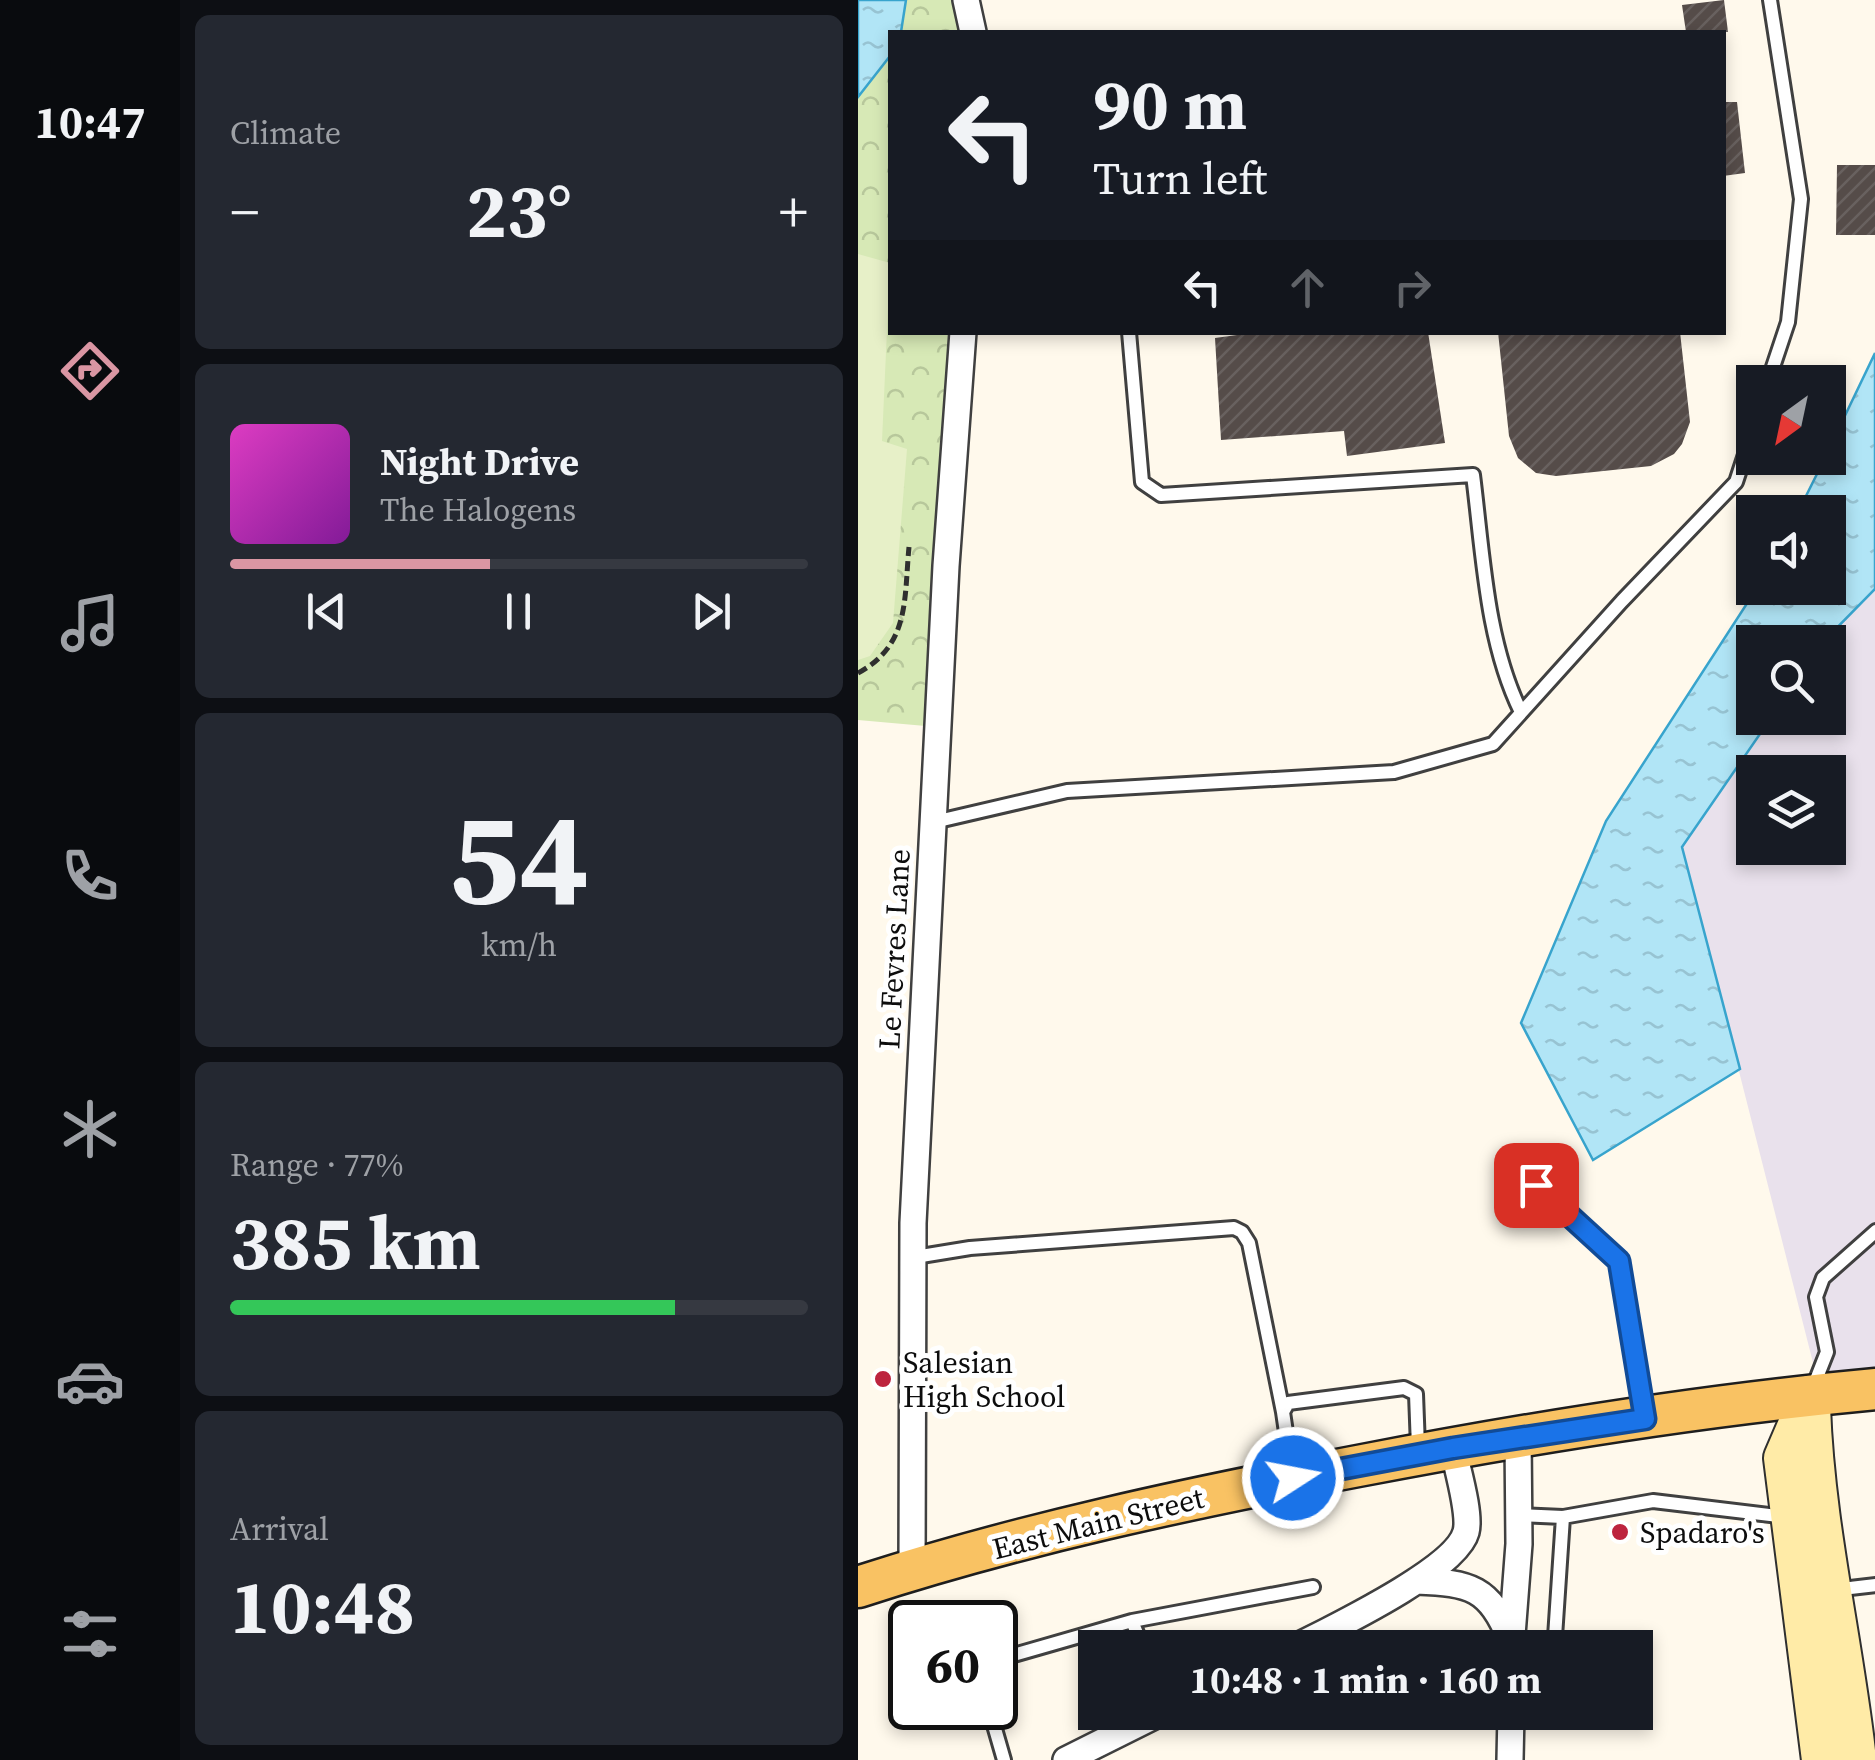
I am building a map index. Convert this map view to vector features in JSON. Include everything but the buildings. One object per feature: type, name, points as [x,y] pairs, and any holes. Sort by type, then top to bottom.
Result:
[{"type":"main road","name":"East Main Street","points":[[858,1587],[1184,1500],[1293,1478],[1518,1437],[1876,1389]]},
{"type":"street","points":[[966,0],[972,30]]},
{"type":"street","name":"Le Fevres Lane","points":[[912,1570],[913,1222],[946,566],[963,335]]},
{"type":"street","points":[[1810,1395],[1784,1458],[1832,1590],[1848,1674],[1857,1760]]},
{"type":"street","points":[[1512,1630],[1519,1515],[1518,1437]]},
{"type":"street","points":[[1327,1630],[1416,1581],[1460,1546],[1468,1528],[1436,1451]]},
{"type":"street","points":[[1808,1517],[1821,1760]]},
{"type":"street","points":[[1416,1581],[1454,1582],[1476,1589],[1500,1614],[1506,1630]]},
{"type":"street","points":[[1066,1760],[1126,1730]]},
{"type":"street","points":[[1510,1730],[1510,1760]]},
{"type":"lane","points":[[1770,0],[1801,199],[1788,322],[1774,365]]},
{"type":"lane","points":[[1129,335],[1142,482],[1160,495],[1473,475],[1486,580],[1506,680],[1521,712]]},
{"type":"lane","points":[[934,822],[1067,791],[1394,772],[1493,744],[1736,482],[1738,475]]},
{"type":"lane","points":[[1536,1185],[1619,1261],[1645,1419]]},
{"type":"lane","points":[[915,1257],[970,1248],[1234,1228],[1242,1232],[1249,1243],[1293,1478]]},
{"type":"lane","points":[[1810,1395],[1827,1352],[1816,1297],[1823,1278],[1876,1231]]},
{"type":"lane","points":[[1283,1412],[1288,1403],[1404,1388],[1416,1394],[1436,1451]]},
{"type":"lane","points":[[1519,1515],[1563,1518],[1654,1501],[1808,1517]]},
{"type":"lane","points":[[1555,1630],[1563,1518]]},
{"type":"lane","points":[[1832,1590],[1876,1586]]},
{"type":"lane","points":[[1018,1654],[1132,1622],[1313,1587]]},
{"type":"lane","points":[[1132,1622],[1136,1630]]},
{"type":"lane","points":[[996,1730],[1004,1760]]},
{"type":"path","points":[[858,674],[884,656],[902,622],[908,547]]},
{"type":"shaded area","points":[[1875,589],[1875,1397],[1823,1402],[1682,847],[1736,769],[1736,865],[1846,865],[1846,755],[1745,755],[1759,735],[1846,735],[1846,625],[1840,625]]},
{"type":"green space","points":[[906,0],[977,0],[984,30],[901,30]]},
{"type":"green space","points":[[888,59],[888,335],[974,335],[948,728],[858,720],[858,97]]},
{"type":"green space","points":[[858,254],[888,262],[882,441],[907,449],[893,623],[870,656],[858,660]]},
{"type":"water","points":[[858,0],[906,0],[901,30],[888,30],[888,59],[858,97]]},
{"type":"water","points":[[1875,353],[1875,589],[1840,625],[1736,625],[1736,735],[1759,735],[1745,755],[1736,755],[1736,769],[1682,847],[1740,1069],[1593,1160],[1521,1023],[1606,821],[1746,605],[1846,605],[1846,495],[1806,495],[1816,475],[1846,475],[1846,413]]},
{"type":"place","name":"Salesian High School","points":[[883,1379]]},
{"type":"place","name":"Spadaro's","points":[[1620,1532]]},
{"type":"route","points":[[1293,1478],[1518,1437],[1645,1419],[1619,1261],[1536,1185]]}]
